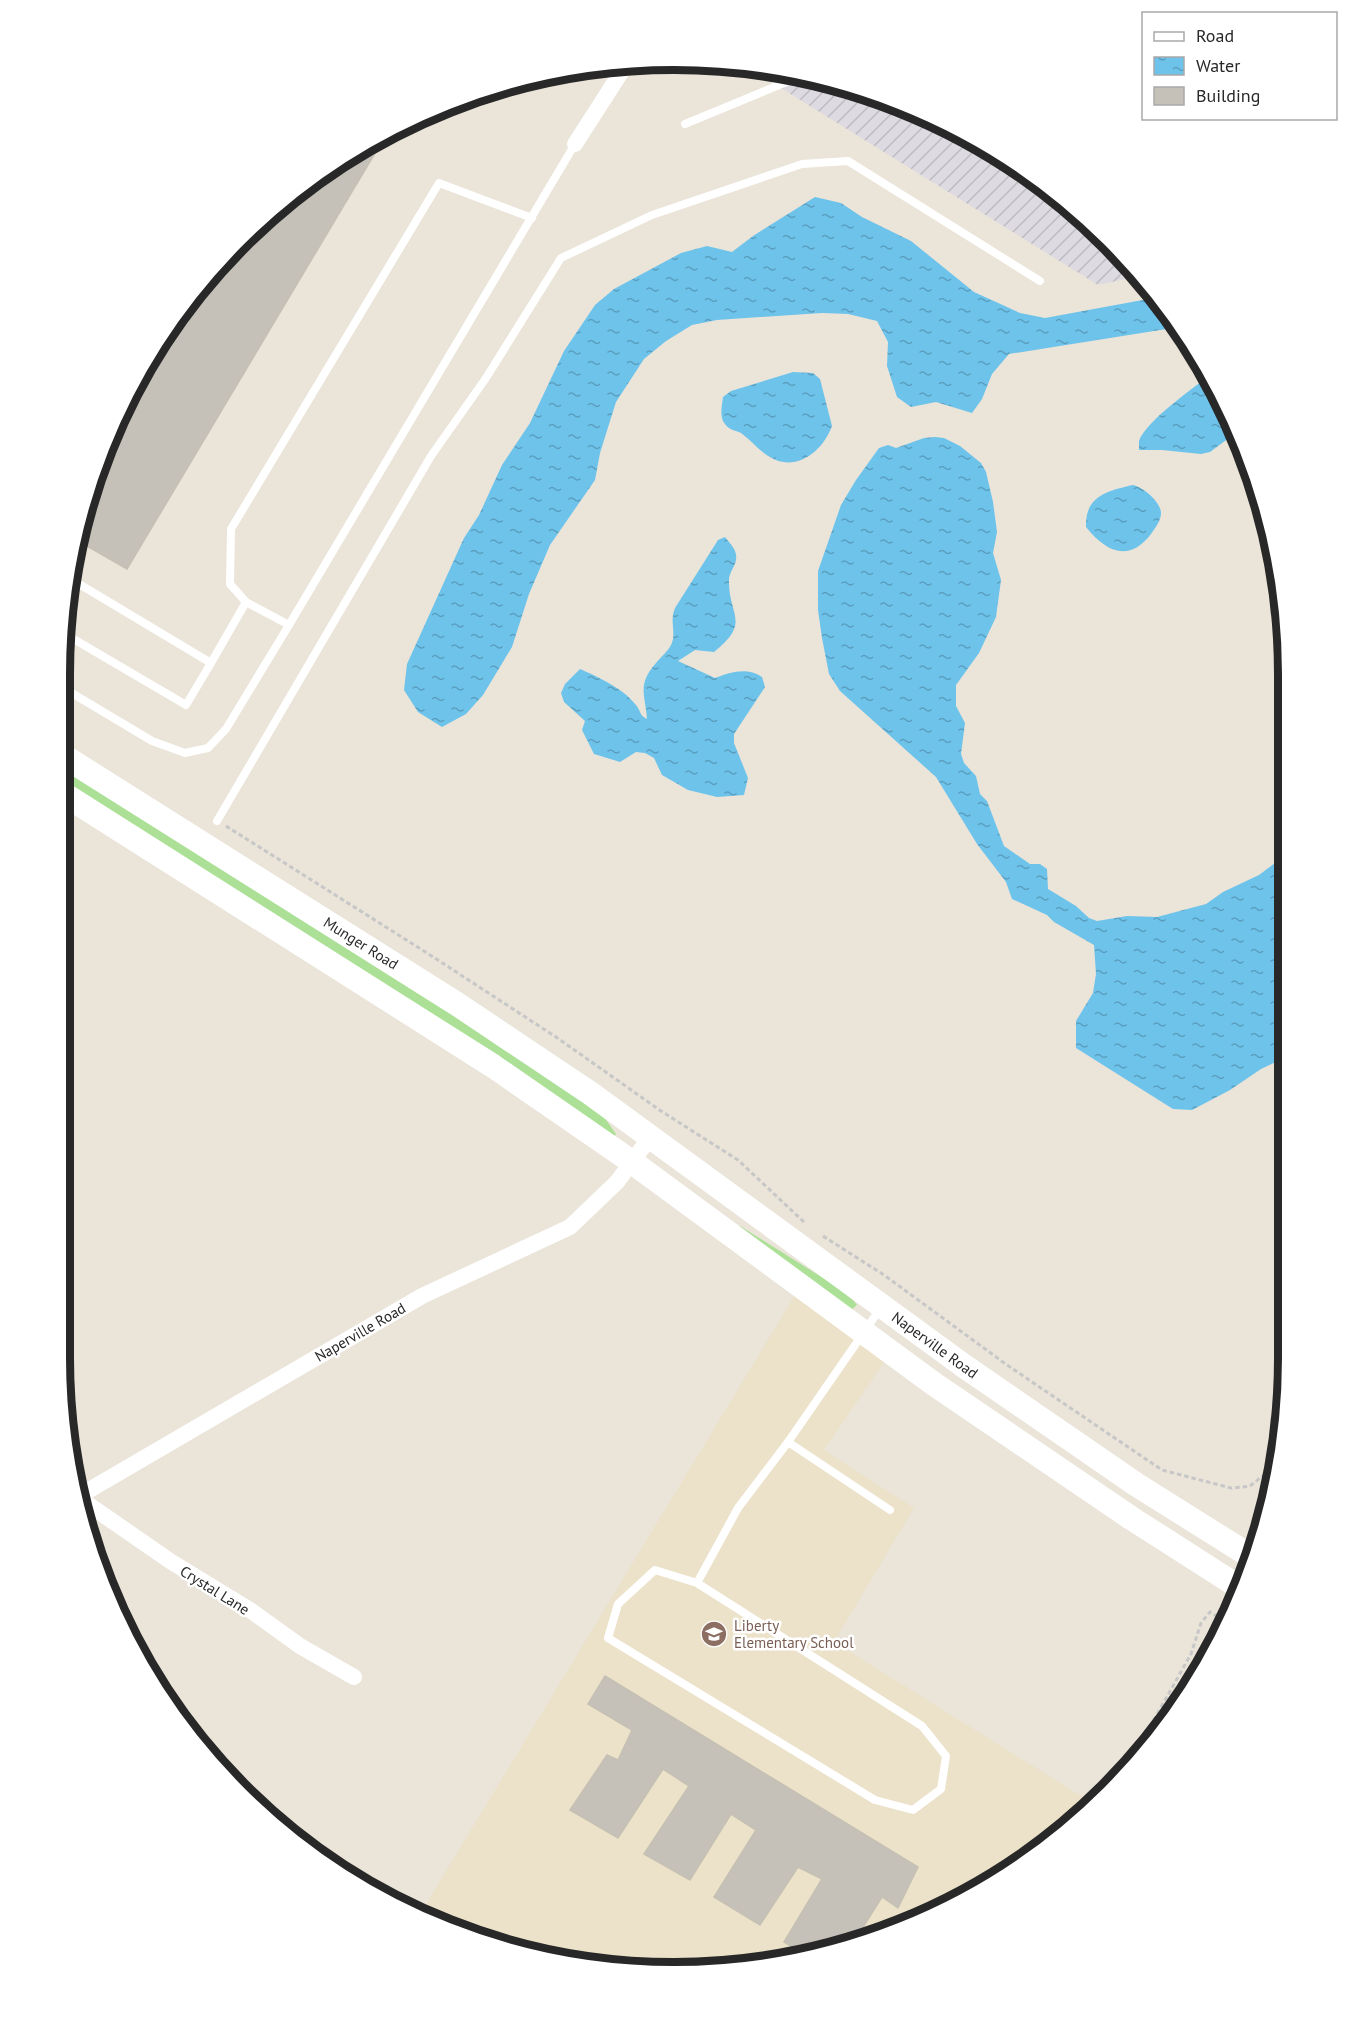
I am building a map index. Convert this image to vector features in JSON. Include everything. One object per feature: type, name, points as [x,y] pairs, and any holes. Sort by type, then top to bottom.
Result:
[{"type":"street","points":[[575,144],[616,74]]},
{"type":"street","name":"Munger Road","points":[[70,760],[457,1004],[651,1136]]},
{"type":"street","points":[[70,798],[463,1047],[632,1162],[942,1390],[1063,1473],[1234,1585]]},
{"type":"street","name":"Naperville Road","points":[[86,1493],[422,1296],[570,1227],[617,1182],[651,1136],[882,1306],[1062,1434],[1137,1485],[1246,1553]]},
{"type":"street","name":"Crystal Lane","points":[[89,1504],[170,1561],[250,1611],[300,1646],[354,1677]]},
{"type":"lane","points":[[774,79],[781,84]]},
{"type":"lane","points":[[685,124],[788,81]]},
{"type":"lane","points":[[70,692],[152,741],[184,753],[208,748],[226,729],[575,144]]},
{"type":"lane","points":[[217,820],[431,456],[486,378],[561,258],[652,214],[802,164],[848,161],[1040,281]]},
{"type":"lane","points":[[289,625],[246,602],[230,584],[231,530],[439,183],[532,218]]},
{"type":"lane","points":[[78,583],[212,663]]},
{"type":"lane","points":[[72,638],[186,705],[246,602]]},
{"type":"lane","points":[[697,1583],[738,1508],[788,1442],[882,1306]]},
{"type":"lane","points":[[788,1442],[890,1510]]},
{"type":"lane","points":[[655,1570],[697,1583],[922,1726],[946,1756],[941,1789],[913,1810],[875,1800],[608,1638],[618,1604],[655,1570]]},
{"type":"path","points":[[217,820],[428,953],[556,1037],[661,1111],[738,1160],[807,1224]]},
{"type":"path","points":[[815,1231],[884,1275],[1007,1365],[1162,1470],[1230,1488],[1250,1486],[1267,1472]]},
{"type":"path","points":[[1141,1742],[1191,1654],[1202,1623],[1210,1612],[1219,1618]]},
{"type":"shaded area","points":[[765,78],[831,91],[869,103],[906,116],[977,151],[1042,195],[1073,220],[1131,278],[1098,285]]},
{"type":"shaded area","name":"Liberty Elementary School","points":[[795,1295],[885,1361],[824,1450],[914,1508],[834,1642],[1086,1799],[1042,1837],[1010,1860],[942,1899],[906,1916],[869,1929],[792,1950],[714,1960],[674,1962],[596,1956],[518,1941],[443,1916],[424,1907]]},
{"type":"green space","points":[[70,773],[403,982],[602,1114],[616,1134],[614,1137],[321,944],[70,786]]},
{"type":"green space","points":[[740,1226],[847,1293],[857,1305],[851,1310],[739,1228]]},
{"type":"water","points":[[815,197],[841,203],[862,217],[911,241],[974,292],[1020,313],[1045,318],[1148,299],[1169,329],[1009,354],[992,374],[982,399],[972,413],[936,402],[911,407],[897,397],[887,366],[888,342],[877,321],[848,314],[822,313],[717,320],[692,325],[666,341],[644,359],[616,402],[600,453],[595,480],[550,545],[529,594],[512,647],[483,695],[466,714],[442,727],[418,712],[404,690],[407,664],[464,538],[479,515],[502,465],[530,423],[564,351],[595,305],[614,289],[681,253],[707,246],[732,252]]},
{"type":"water","points":[[793,372],[813,373],[820,379],[832,426],[822,444],[815,451],[799,461],[789,462],[770,457],[741,433],[728,428],[723,421],[721,411],[723,397],[731,391]]},
{"type":"water","points":[[1202,381],[1230,437],[1210,452],[1201,454],[1139,450],[1139,441],[1143,433],[1170,406]]},
{"type":"water","points":[[924,438],[944,438],[960,446],[981,463],[986,472],[993,502],[997,532],[993,553],[1001,580],[996,617],[979,653],[956,685],[956,706],[965,723],[961,754],[964,763],[976,776],[980,794],[987,801],[1004,846],[1030,864],[1040,864],[1047,869],[1048,889],[1076,906],[1089,918],[1097,921],[1127,916],[1157,917],[1206,904],[1223,892],[1259,875],[1278,861],[1278,1061],[1192,1110],[1173,1109],[1076,1048],[1076,1021],[1093,993],[1096,974],[1094,945],[1054,922],[1047,915],[1012,899],[1006,882],[977,844],[936,777],[840,691],[829,674],[818,610],[818,571],[841,505],[879,448],[888,445],[896,448]]},
{"type":"water","points":[[1133,485],[1155,500],[1161,516],[1156,527],[1143,543],[1134,549],[1118,551],[1102,543],[1086,527],[1089,508],[1106,493]]},
{"type":"water","points":[[725,537],[736,554],[736,561],[729,580],[735,618],[732,633],[726,642],[714,652],[695,650],[678,661],[715,678],[733,672],[751,672],[762,677],[765,687],[734,734],[734,743],[748,778],[744,795],[717,797],[688,790],[662,775],[654,758],[645,753],[636,752],[620,762],[594,754],[582,730],[585,721],[564,702],[561,693],[565,684],[580,669],[624,693],[647,719],[644,684],[650,671],[673,641],[675,608],[718,540]]},
{"type":"building","points":[[378,148],[127,569],[85,545],[91,518],[116,443],[151,372],[195,307],[247,247],[307,195]]},
{"type":"building","points":[[605,1676],[918,1867],[898,1908],[882,1897],[860,1932],[796,1949],[784,1942],[822,1879],[798,1867],[760,1925],[714,1897],[756,1830],[731,1814],[690,1880],[644,1854],[689,1786],[663,1769],[618,1838],[570,1810],[607,1755],[618,1760],[632,1730],[588,1704]]},
{"type":"place","name":"Liberty Elementary School","points":[[714,1634]]}]
